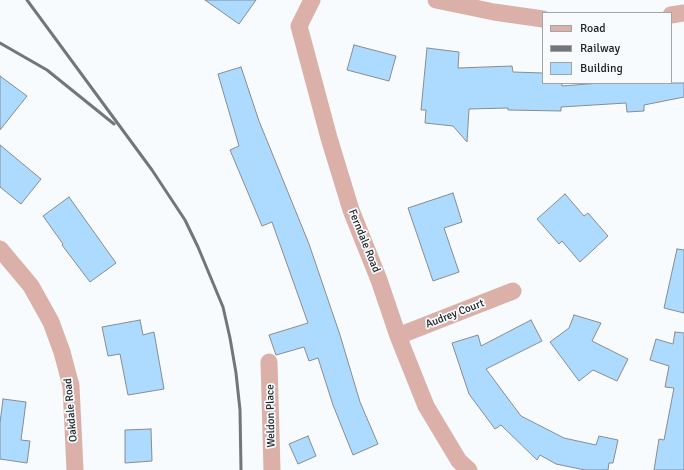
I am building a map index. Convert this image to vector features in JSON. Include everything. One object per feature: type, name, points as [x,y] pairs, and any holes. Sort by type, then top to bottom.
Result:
[{"type":"street","name":"Ferndale Road","points":[[312,0],[299,26],[329,138],[351,210],[426,406],[460,461],[469,470]]},
{"type":"street","points":[[436,0],[494,12],[542,19]]},
{"type":"street","points":[[672,16],[684,13]]},
{"type":"street","name":"Oakdale Road","points":[[0,249],[31,286],[51,322],[62,352],[71,386],[75,470]]},
{"type":"street","name":"Audrey Court","points":[[398,336],[513,291]]},
{"type":"street","name":"Weldon Place","points":[[269,362],[272,470]]},
{"type":"building","points":[[205,0],[256,0],[239,24]]},
{"type":"building","points":[[354,45],[396,56],[389,81],[347,70]]},
{"type":"building","points":[[427,48],[459,52],[458,68],[512,66],[513,72],[542,73],[542,84],[562,84],[562,86],[587,84],[684,83],[684,97],[644,105],[644,111],[627,112],[626,103],[561,107],[561,111],[508,110],[508,108],[469,109],[467,142],[453,126],[425,123],[426,110],[421,110]]},
{"type":"building","points":[[241,67],[259,121],[309,244],[340,335],[360,402],[378,444],[353,455],[333,405],[318,358],[309,361],[304,347],[276,355],[269,335],[308,323],[272,222],[262,226],[230,150],[239,146],[218,74]]},
{"type":"building","points":[[0,76],[27,96],[0,130]]},
{"type":"building","points":[[0,145],[41,179],[21,204],[0,187]]},
{"type":"building","points":[[453,193],[462,222],[444,228],[459,272],[433,281],[408,208]]},
{"type":"building","points":[[565,194],[584,216],[588,213],[608,236],[580,262],[562,241],[559,244],[537,219]]},
{"type":"building","points":[[69,197],[116,263],[90,282],[62,245],[63,244],[43,216]]},
{"type":"building","points":[[677,249],[684,250],[684,313],[664,308]]},
{"type":"building","points":[[574,315],[601,323],[592,341],[628,359],[617,381],[593,370],[579,381],[550,342],[569,328]]},
{"type":"building","points":[[140,320],[143,335],[154,332],[164,389],[128,395],[120,354],[108,356],[102,327]]},
{"type":"building","points":[[531,320],[542,341],[486,369],[521,416],[564,438],[596,445],[599,436],[618,440],[613,463],[609,463],[608,470],[585,470],[556,464],[540,455],[537,460],[501,425],[495,429],[469,394],[452,343],[478,335],[481,346]]},
{"type":"building","points":[[675,332],[684,333],[684,470],[654,470],[659,439],[664,440],[674,388],[665,387],[669,366],[650,360],[656,339],[673,344]]},
{"type":"building","points":[[3,399],[26,402],[21,440],[30,441],[27,463],[0,459],[0,423]]},
{"type":"building","points":[[151,429],[152,461],[125,463],[125,430]]},
{"type":"building","points":[[308,436],[316,456],[298,464],[289,444]]},
{"type":"railway","points":[[27,0],[152,170],[185,220],[198,247],[223,307],[230,338],[240,410],[241,470]]},
{"type":"railway","points":[[0,43],[47,70],[114,124]]}]
